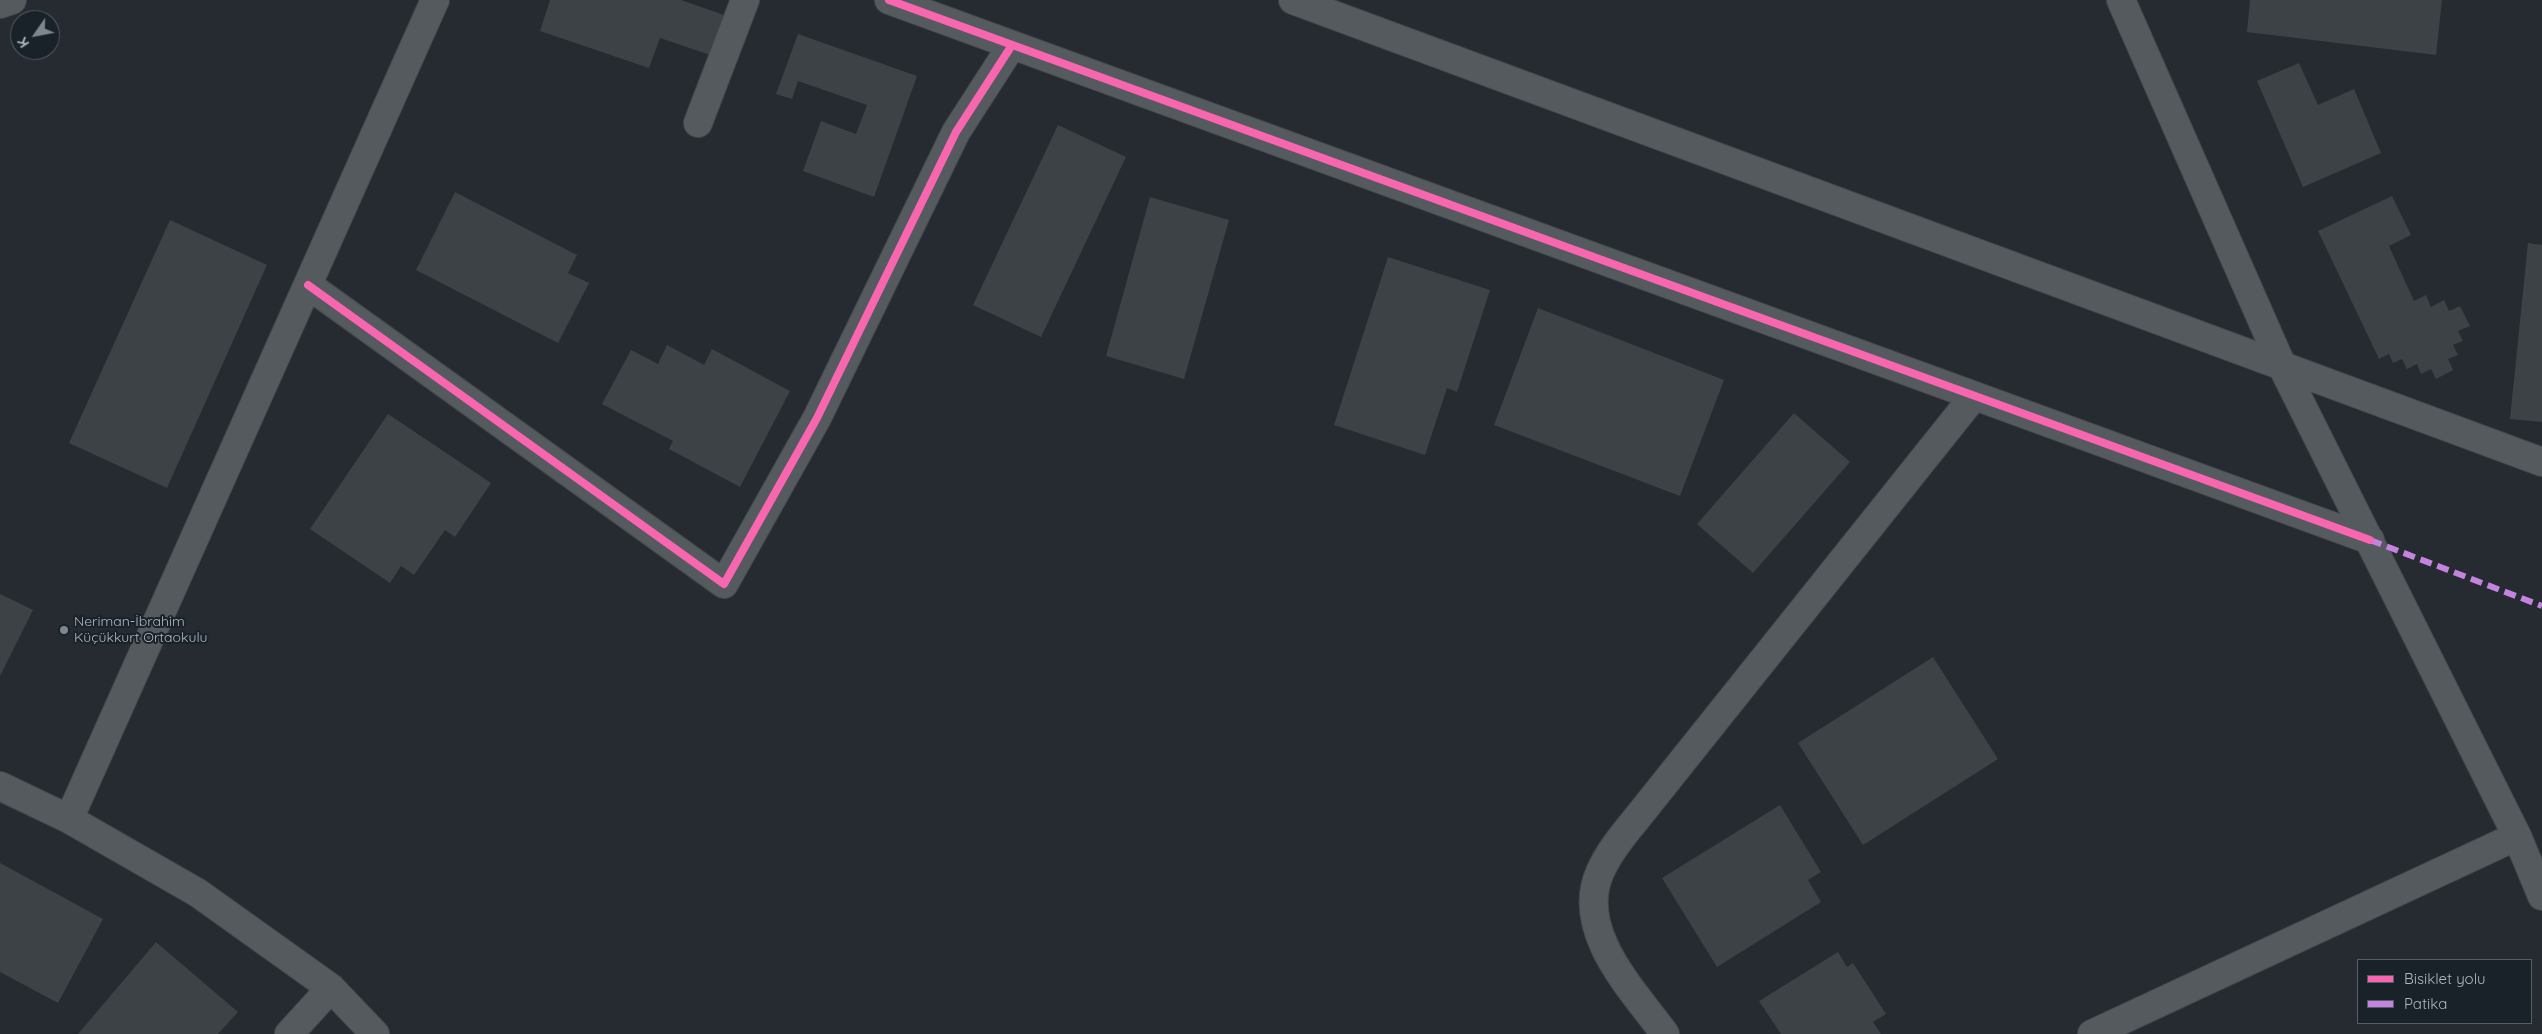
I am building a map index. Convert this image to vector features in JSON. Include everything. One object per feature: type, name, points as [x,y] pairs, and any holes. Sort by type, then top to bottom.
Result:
[{"type":"street","points":[[0,4],[12,0]]},
{"type":"street","points":[[68,819],[435,0]]},
{"type":"street","points":[[698,123],[745,0]]},
{"type":"street","points":[[890,0],[2370,540]]},
{"type":"street","points":[[1293,0],[2283,368],[2542,462]]},
{"type":"street","points":[[2121,0],[2283,368],[2517,836],[2542,896]]},
{"type":"street","points":[[308,285],[724,584],[817,418],[956,132],[1012,45]]},
{"type":"street","points":[[1664,1034],[1619,971],[1601,940],[1595,917],[1594,897],[1600,873],[1612,850],[1637,818],[1974,396]]},
{"type":"street","points":[[0,786],[68,819],[198,893],[331,988],[375,1034]]},
{"type":"street","points":[[2092,1034],[2517,836]]},
{"type":"street","points":[[288,1034],[331,988]]},
{"type":"building","points":[[550,0],[681,0],[724,15],[710,55],[660,38],[649,68],[540,31]]},
{"type":"building","points":[[2250,0],[2442,0],[2436,55],[2247,32]]},
{"type":"building","points":[[798,34],[917,76],[874,197],[803,171],[821,121],[856,134],[867,105],[798,81],[792,99],[776,94]]},
{"type":"building","points":[[2299,63],[2318,105],[2354,89],[2381,153],[2303,187],[2257,81]]},
{"type":"building","points":[[1058,125],[1126,157],[1041,337],[973,305]]},
{"type":"building","points":[[455,192],[577,255],[568,273],[589,283],[558,343],[416,270]]},
{"type":"building","points":[[2392,196],[2411,235],[2389,246],[2414,301],[2426,295],[2431,307],[2444,300],[2449,311],[2460,306],[2470,326],[2458,331],[2463,341],[2453,345],[2458,355],[2448,359],[2453,370],[2436,379],[2431,369],[2421,374],[2417,364],[2407,369],[2402,359],[2393,363],[2389,354],[2379,359],[2318,231]]},
{"type":"building","points":[[1150,197],[1229,220],[1184,379],[1106,356]]},
{"type":"building","points":[[170,220],[267,265],[167,488],[69,443]]},
{"type":"building","points":[[2528,243],[2542,245],[2542,422],[2510,419]]},
{"type":"building","points":[[1388,257],[1490,290],[1457,392],[1447,388],[1425,455],[1334,425]]},
{"type":"building","points":[[1538,308],[1724,380],[1680,496],[1494,425]]},
{"type":"building","points":[[667,345],[704,365],[712,349],[790,391],[740,487],[669,449],[673,441],[602,404],[631,350],[658,364]]},
{"type":"building","points":[[1794,413],[1850,462],[1753,573],[1697,524]]},
{"type":"building","points":[[388,414],[491,483],[455,537],[445,530],[414,575],[401,566],[390,583],[310,529]]},
{"type":"building","points":[[0,594],[33,610],[0,676]]},
{"type":"building","points":[[1933,657],[1998,759],[1863,845],[1798,743]]},
{"type":"building","points":[[1780,805],[1821,872],[1808,880],[1821,902],[1717,967],[1662,878]]},
{"type":"building","points":[[0,863],[103,919],[58,1003],[0,972]]},
{"type":"building","points":[[156,942],[238,1012],[218,1034],[78,1034]]},
{"type":"building","points":[[1838,952],[1847,967],[1853,963],[1886,1014],[1873,1022],[1881,1034],[1781,1034],[1759,1001]]},
{"type":"marked path","points":[[2370,540],[2542,606]]},
{"type":"cycle path","points":[[889,0],[2370,540]]},
{"type":"cycle path","points":[[308,285],[724,584],[817,418],[956,132],[1012,45]]},
{"type":"place","name":"Neriman-İbrahim Küçükkurt Ortaokulu","points":[[64,630]]}]
